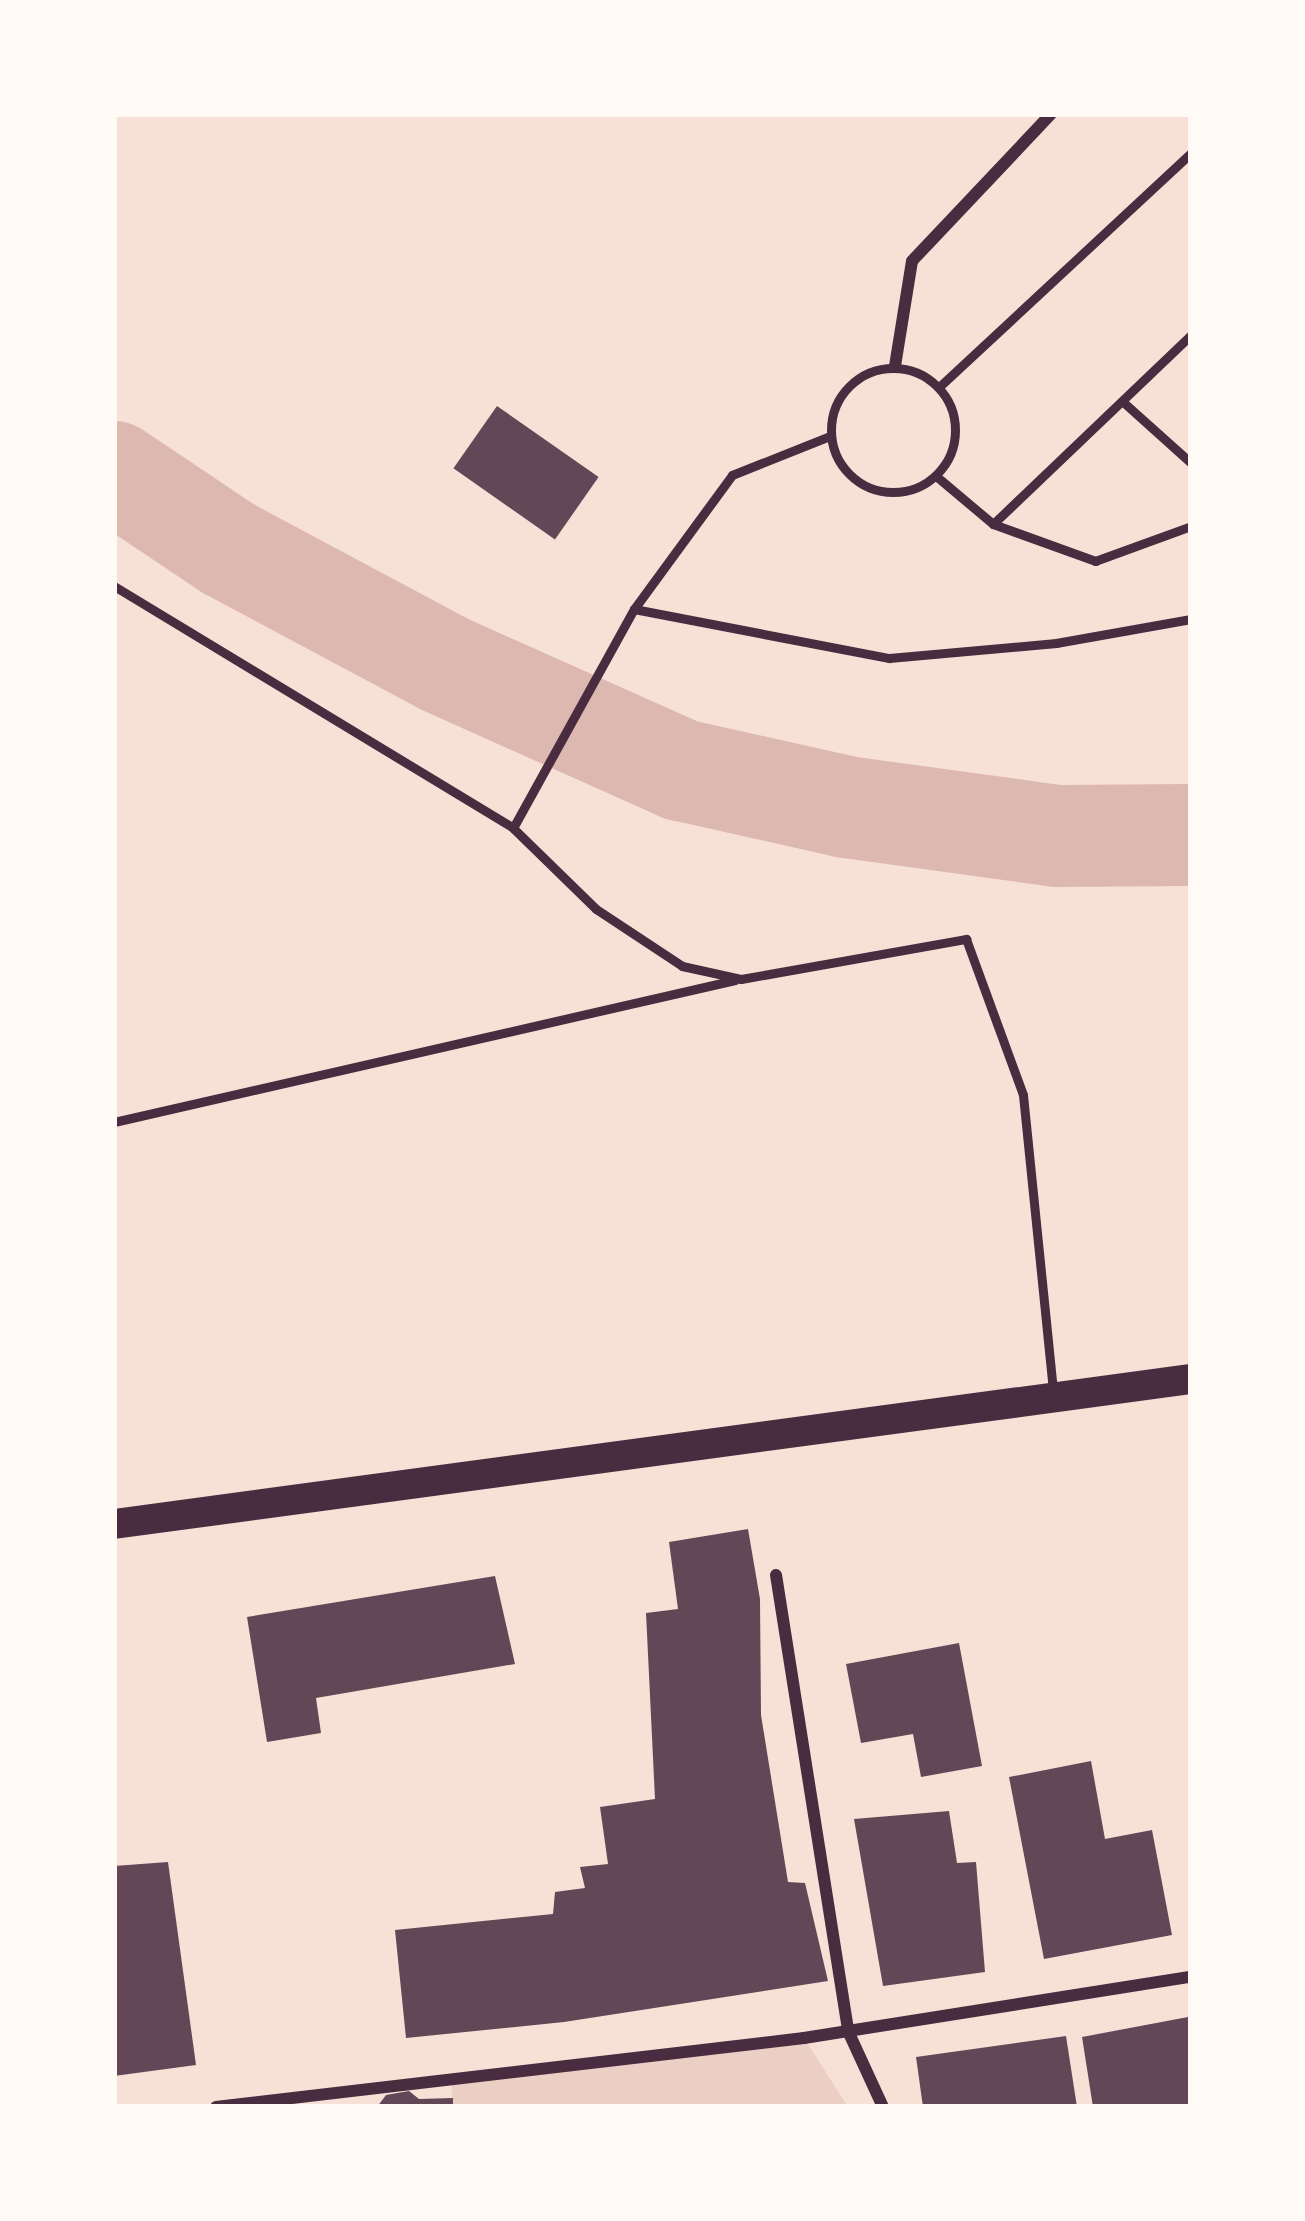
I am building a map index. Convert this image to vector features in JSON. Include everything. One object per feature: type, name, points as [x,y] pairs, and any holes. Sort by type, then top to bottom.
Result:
[{"type":"main road","points":[[114,1524],[1191,1379]]},
{"type":"street","points":[[895,366],[912,261],[1051,114]]},
{"type":"street","points":[[776,1575],[848,2031],[884,2107]]},
{"type":"street","points":[[216,2107],[848,2031],[1191,1977]]},
{"type":"lane","points":[[938,387],[1191,153]]},
{"type":"lane","points":[[993,524],[1191,335]]},
{"type":"lane","points":[[1179,346],[1191,358]]},
{"type":"lane","points":[[895,366],[919,372],[938,387],[952,408],[956,432],[950,456],[936,476],[912,490],[884,493],[859,483],[838,464],[830,436],[832,410],[846,386],[869,371],[895,366]]},
{"type":"lane","points":[[1122,401],[1191,463]]},
{"type":"lane","points":[[512,827],[634,609],[732,475],[830,436]]},
{"type":"lane","points":[[936,476],[993,524],[1095,561],[1191,526]]},
{"type":"lane","points":[[114,586],[512,827],[613,921],[682,966],[741,979]]},
{"type":"lane","points":[[634,609],[889,658],[1056,643],[1191,620]]},
{"type":"lane","points":[[114,1122],[741,979],[966,939],[1023,1095],[1053,1398]]},
{"type":"shaded area","points":[[804,2038],[848,2107],[453,2107],[451,2079]]},
{"type":"building","points":[[497,406],[599,477],[555,539],[453,468]]},
{"type":"building","points":[[748,1529],[760,1599],[761,1715],[788,1882],[805,1883],[828,1981],[564,2022],[406,2038],[395,1930],[553,1914],[555,1892],[585,1888],[580,1867],[608,1864],[600,1807],[655,1799],[646,1613],[678,1609],[669,1542]]},
{"type":"building","points":[[495,1576],[515,1664],[316,1698],[321,1733],[267,1742],[247,1617]]},
{"type":"building","points":[[959,1643],[982,1766],[921,1777],[913,1734],[861,1743],[846,1664]]},
{"type":"building","points":[[1091,1761],[1105,1839],[1152,1830],[1172,1935],[1044,1959],[1009,1777]]},
{"type":"building","points":[[949,1811],[957,1863],[976,1862],[985,1972],[883,1986],[854,1819]]},
{"type":"building","points":[[168,1862],[196,2065],[114,2076],[114,1866]]},
{"type":"building","points":[[1188,2017],[1191,2107],[1093,2107],[1082,2037]]},
{"type":"building","points":[[1066,2036],[1077,2107],[923,2107],[916,2057]]},
{"type":"building","points":[[409,2091],[419,2099],[453,2098],[453,2107],[377,2107],[386,2095]]},
{"type":"waterway","points":[[114,472],[229,549],[444,664],[681,770],[846,807],[1057,836],[1191,835]]}]
